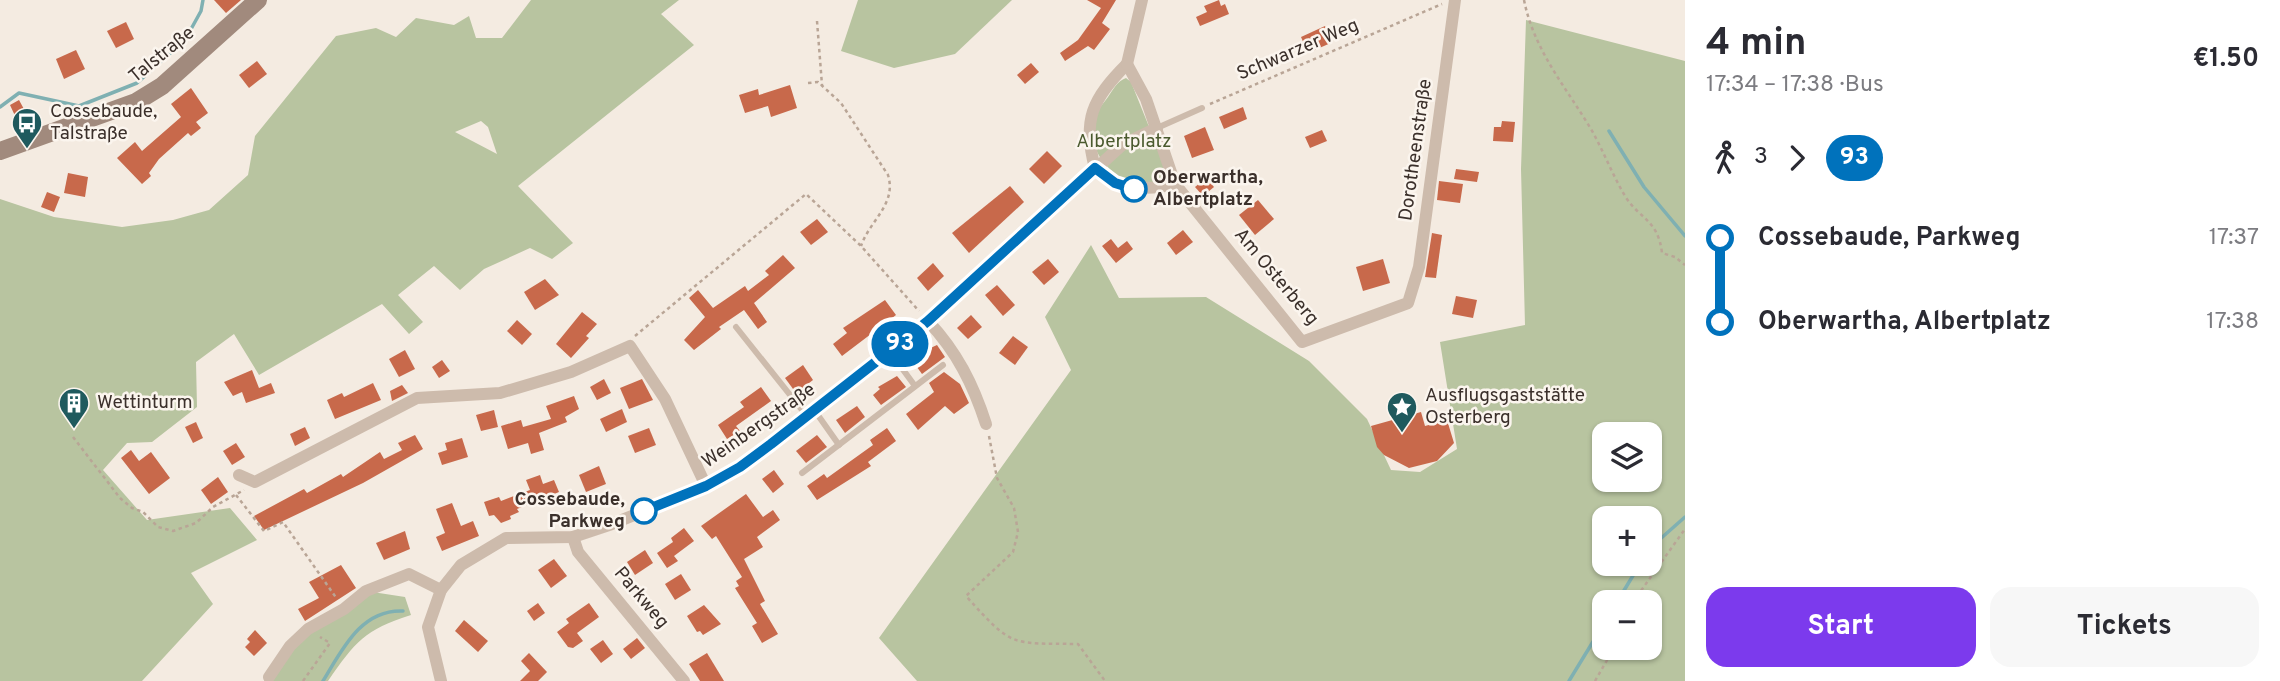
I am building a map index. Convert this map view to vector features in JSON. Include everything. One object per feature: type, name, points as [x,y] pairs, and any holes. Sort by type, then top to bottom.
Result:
[{"type":"street","name":"Talstraße","points":[[0,151],[136,102],[162,86],[258,0]]},
{"type":"street","points":[[1127,64],[1157,128],[1175,184],[1134,189],[1115,183],[1095,168],[1087,126],[1093,107],[1127,64],[1142,0]]},
{"type":"street","name":"Dorotheenstraße","points":[[1408,303],[1419,267],[1453,0]]},
{"type":"street","points":[[1095,168],[1122,145],[1157,128]]},
{"type":"street","name":"Weinbergstraße","points":[[441,681],[428,627],[441,590],[461,565],[506,538],[573,537],[706,486],[740,467],[928,321],[1095,168]]},
{"type":"street","name":"Am Osterberg","points":[[1175,184],[1302,342],[1408,303]]},
{"type":"street","points":[[928,321],[949,344],[973,383],[986,424]]},
{"type":"street","points":[[239,475],[255,482],[416,398],[500,393],[571,372],[631,346],[665,399],[706,486]]},
{"type":"street","name":"Parkweg","points":[[573,537],[578,552],[684,681]]},
{"type":"street","points":[[269,677],[290,646],[308,629],[344,609],[366,592],[409,574],[441,590]]},
{"type":"lane","points":[[1157,128],[1202,108]]},
{"type":"lane","points":[[736,327],[839,445]]},
{"type":"lane","points":[[890,352],[915,386]]},
{"type":"lane","points":[[802,473],[943,365]]},
{"type":"path","name":"Schwarzer Weg","points":[[1202,108],[1453,0]]},
{"type":"path","points":[[1524,0],[1538,44],[1574,107],[1592,130],[1627,199],[1648,218],[1661,243],[1662,253],[1675,257],[1685,265]]},
{"type":"path","points":[[817,21],[822,85]]},
{"type":"path","points":[[808,83],[818,82],[841,103],[891,185],[892,195],[868,227],[861,246]]},
{"type":"path","points":[[634,337],[806,194],[861,246],[928,321]]},
{"type":"path","points":[[986,424],[997,478],[1014,508],[1018,532],[1013,552],[966,596],[999,634],[1017,643],[1078,644],[1105,681]]},
{"type":"path","points":[[73,437],[132,508],[143,512],[158,527],[173,531],[196,523],[213,507],[255,482]]},
{"type":"path","points":[[236,495],[264,531],[283,522],[344,609]]},
{"type":"path","points":[[1642,590],[1685,529]]},
{"type":"path","points":[[303,681],[330,643]]},
{"type":"path","points":[[1595,681],[1607,660]]},
{"type":"green space","points":[[531,0],[679,0],[661,14],[694,45],[518,186],[573,243],[552,259],[530,248],[484,269],[460,290],[434,266],[398,295],[423,322],[409,334],[382,304],[259,375],[234,334],[196,362],[197,407],[152,442],[127,443],[103,470],[147,520],[230,508],[257,540],[191,573],[213,604],[142,681],[0,681],[0,199],[54,217],[122,227],[173,220],[209,210],[248,175],[255,136],[336,36],[376,28],[396,37],[416,18],[454,25],[469,16],[476,38],[502,38]],"holes":[[[481,121],[488,127],[497,154],[455,132]]]},
{"type":"green space","points":[[858,0],[1012,0],[955,54],[894,68],[841,51]]},
{"type":"green space","points":[[1526,20],[1685,61],[1685,681],[917,681],[879,638],[1071,370],[1045,317],[1091,245],[1119,298],[1206,297],[1309,361],[1367,419],[1391,470],[1420,472],[1457,449],[1440,342],[1525,325],[1521,169]]},
{"type":"green space","name":"Albertplatz","points":[[1126,78],[1131,82],[1166,169],[1165,177],[1152,183],[1139,184],[1115,173],[1097,152],[1093,139],[1092,126],[1096,114],[1120,81]]},
{"type":"green space","points":[[366,591],[405,597],[411,615],[382,626],[362,639],[328,681],[264,681],[290,646]]},
{"type":"building","points":[[214,0],[241,0],[226,13]]},
{"type":"building","points":[[1087,0],[1116,0],[1102,23],[1110,29],[1094,50],[1088,46],[1065,61],[1060,53],[1078,40],[1101,8]]},
{"type":"building","points":[[1219,0],[1221,6],[1225,4],[1229,14],[1200,26],[1196,17],[1207,12],[1204,6]]},
{"type":"building","points":[[126,22],[134,39],[116,48],[107,31]]},
{"type":"building","points":[[1325,26],[1333,42],[1308,53],[1301,37]]},
{"type":"building","points":[[76,50],[85,69],[64,79],[56,59]]},
{"type":"building","points":[[257,61],[267,74],[249,88],[239,75]]},
{"type":"building","points":[[1031,63],[1039,72],[1025,84],[1017,75]]},
{"type":"building","points":[[790,85],[797,108],[771,117],[768,106],[745,113],[739,95],[758,89],[759,95]]},
{"type":"building","points":[[191,88],[208,113],[196,122],[201,128],[191,136],[188,133],[159,159],[149,173],[151,176],[142,184],[117,158],[135,142],[142,151],[181,117],[171,104]]},
{"type":"building","points":[[19,100],[31,122],[37,119],[39,125],[22,131],[10,105]]},
{"type":"building","points":[[1243,107],[1247,119],[1224,129],[1219,117]]},
{"type":"building","points":[[1502,121],[1515,122],[1513,142],[1493,141],[1494,127],[1501,127]]},
{"type":"building","points":[[1205,127],[1214,150],[1192,158],[1184,136]]},
{"type":"building","points":[[1322,130],[1327,141],[1310,148],[1305,137]]},
{"type":"building","points":[[1047,151],[1062,166],[1044,184],[1029,169]]},
{"type":"building","points":[[1456,169],[1479,172],[1477,182],[1454,179]]},
{"type":"building","points":[[68,173],[88,177],[85,197],[64,193]]},
{"type":"building","points":[[1206,178],[1214,187],[1203,196],[1195,187]]},
{"type":"building","points":[[1439,181],[1463,184],[1460,203],[1437,200]]},
{"type":"building","points":[[1010,186],[1024,202],[969,253],[952,233]]},
{"type":"building","points":[[47,192],[60,197],[54,212],[41,207]]},
{"type":"building","points":[[1258,200],[1274,219],[1255,235],[1239,215]]},
{"type":"building","points":[[817,219],[828,232],[811,245],[800,232]]},
{"type":"building","points":[[1183,230],[1193,242],[1176,255],[1167,243]]},
{"type":"building","points":[[1432,233],[1442,235],[1436,278],[1425,277]]},
{"type":"building","points":[[1111,239],[1118,248],[1127,241],[1133,249],[1116,263],[1102,246]]},
{"type":"building","points":[[783,255],[795,268],[754,303],[767,322],[758,329],[744,310],[719,327],[721,329],[694,350],[684,340],[705,317],[689,298],[698,290],[713,308],[745,286],[748,291],[769,275],[765,271]]},
{"type":"building","points":[[1048,259],[1059,272],[1044,285],[1032,272]]},
{"type":"building","points":[[1383,259],[1390,283],[1363,291],[1356,267]]},
{"type":"building","points":[[933,263],[944,276],[928,291],[917,278]]},
{"type":"building","points":[[545,279],[559,295],[535,310],[524,292]]},
{"type":"building","points":[[997,285],[1015,305],[1003,316],[985,295]]},
{"type":"building","points":[[1456,296],[1477,300],[1473,318],[1452,314]]},
{"type":"building","points":[[885,300],[896,315],[842,356],[833,344],[847,333],[843,328]]},
{"type":"building","points":[[582,312],[597,324],[586,336],[589,338],[571,358],[556,344]]},
{"type":"building","points":[[971,315],[982,327],[968,339],[957,328]]},
{"type":"building","points":[[517,320],[532,334],[522,345],[507,331]]},
{"type":"building","points":[[1013,336],[1028,347],[1015,365],[999,353]]},
{"type":"building","points":[[937,345],[945,357],[922,374],[914,363],[924,351]]},
{"type":"building","points":[[405,350],[415,369],[399,377],[389,359]]},
{"type":"building","points":[[442,360],[450,371],[439,378],[432,367]]},
{"type":"building","points":[[803,365],[813,380],[796,393],[785,378]]},
{"type":"building","points":[[252,370],[259,388],[271,383],[275,393],[246,403],[242,392],[233,396],[224,382]]},
{"type":"building","points":[[944,372],[960,384],[969,403],[954,414],[945,406],[918,430],[906,414],[934,392],[929,383]]},
{"type":"building","points":[[897,376],[906,387],[881,405],[873,395],[880,389],[878,387]]},
{"type":"building","points":[[604,379],[611,393],[597,400],[590,387]]},
{"type":"building","points":[[642,379],[653,400],[629,409],[620,388]]},
{"type":"building","points":[[373,383],[381,400],[335,419],[327,400],[342,393],[344,397]]},
{"type":"building","points":[[402,385],[408,393],[392,401],[390,391]]},
{"type":"building","points":[[761,387],[771,401],[736,426],[740,431],[727,439],[718,425],[744,407],[740,402]]},
{"type":"building","points":[[574,396],[579,409],[565,417],[567,422],[539,433],[544,450],[531,454],[528,443],[508,449],[501,426],[521,420],[523,427],[551,419],[546,406]]},
{"type":"building","points":[[857,406],[865,417],[845,433],[836,420]]},
{"type":"building","points":[[622,409],[627,422],[606,432],[600,419]]},
{"type":"building","points":[[494,410],[498,427],[481,431],[476,415]]},
{"type":"building","points":[[1421,412],[1425,426],[1447,420],[1454,443],[1437,461],[1409,468],[1384,455],[1377,447],[1371,426]]},
{"type":"building","points":[[196,422],[203,438],[193,443],[185,427]]},
{"type":"building","points":[[305,427],[310,438],[295,446],[290,434]]},
{"type":"building","points":[[649,428],[656,445],[635,453],[628,436]]},
{"type":"building","points":[[887,428],[896,441],[868,462],[871,466],[817,500],[807,486],[824,474],[827,478],[873,445],[870,440]]},
{"type":"building","points":[[415,435],[423,449],[363,483],[264,530],[254,516],[304,489],[307,493],[341,474],[343,477],[380,452],[384,459],[402,450],[398,443]]},
{"type":"building","points":[[817,435],[827,447],[806,463],[796,451]]},
{"type":"building","points":[[462,438],[468,457],[442,465],[438,453],[447,450],[445,443]]},
{"type":"building","points":[[236,443],[245,457],[232,465],[223,451]]},
{"type":"building","points":[[131,450],[139,461],[151,452],[170,478],[149,494],[121,458]]},
{"type":"building","points":[[599,466],[606,484],[586,492],[579,475]]},
{"type":"building","points":[[774,470],[784,484],[773,493],[762,479]]},
{"type":"building","points":[[540,475],[543,484],[554,480],[559,492],[517,509],[519,512],[510,516],[511,519],[501,523],[494,515],[489,516],[484,502],[499,497],[501,501],[530,490],[526,480]]},
{"type":"building","points":[[218,477],[228,492],[211,504],[201,490]]},
{"type":"building","points":[[746,494],[763,517],[773,510],[780,520],[757,537],[763,547],[744,559],[765,601],[760,604],[778,634],[762,643],[752,626],[757,623],[735,588],[739,586],[736,581],[742,577],[716,536],[712,539],[701,526]]},
{"type":"building","points":[[452,503],[461,526],[473,521],[479,536],[442,551],[436,537],[445,533],[436,509]]},
{"type":"building","points":[[684,528],[694,541],[674,556],[678,561],[667,568],[657,553],[673,542],[671,538]]},
{"type":"building","points":[[405,531],[410,549],[384,560],[376,543]]},
{"type":"building","points":[[645,550],[653,563],[635,575],[627,562]]},
{"type":"building","points":[[554,559],[567,576],[551,588],[538,570]]},
{"type":"building","points":[[341,565],[356,588],[305,621],[298,609],[319,598],[309,582]]},
{"type":"building","points":[[681,574],[691,590],[675,600],[665,584]]},
{"type":"building","points":[[538,603],[545,613],[534,621],[527,611]]},
{"type":"building","points":[[589,603],[599,617],[577,633],[583,641],[573,648],[568,647],[557,632],[569,623],[566,619]]},
{"type":"building","points":[[704,605],[721,624],[703,635],[700,631],[697,632],[687,616]]},
{"type":"building","points":[[464,620],[488,641],[478,652],[455,631]]},
{"type":"building","points":[[255,630],[267,643],[254,656],[245,647],[250,642],[247,639]]},
{"type":"building","points":[[637,638],[645,648],[631,659],[623,649]]},
{"type":"building","points":[[603,640],[613,654],[601,663],[590,649]]},
{"type":"building","points":[[529,653],[547,672],[538,681],[520,681],[530,671],[521,661]]},
{"type":"building","points":[[707,653],[724,681],[700,681],[689,664]]},
{"type":"waterway","points":[[0,107],[19,93],[79,106],[137,83],[185,40],[201,11],[203,0]]},
{"type":"waterway","points":[[1609,131],[1644,187],[1685,236]]},
{"type":"waterway","points":[[1662,537],[1685,517]]},
{"type":"waterway","points":[[1624,590],[1633,576]]},
{"type":"waterway","points":[[323,681],[346,645],[364,624],[388,612],[403,611]]},
{"type":"waterway","points":[[1569,681],[1592,643]]},
{"type":"bus line","name":"93","points":[[644,511],[706,486],[740,467],[869,370],[928,321],[1095,168],[1115,183],[1134,189]]},
{"type":"place","name":"Cossebaude, Talstraße","points":[[27,150]]},
{"type":"place","name":"Oberwartha, Albertplatz","points":[[1134,189]]},
{"type":"place","name":"Wettinturm","points":[[74,430]]},
{"type":"place","name":"Ausflugsgaststätte Osterberg","points":[[1402,434]]},
{"type":"place","name":"Cossebaude, Parkweg","points":[[644,511]]}]
